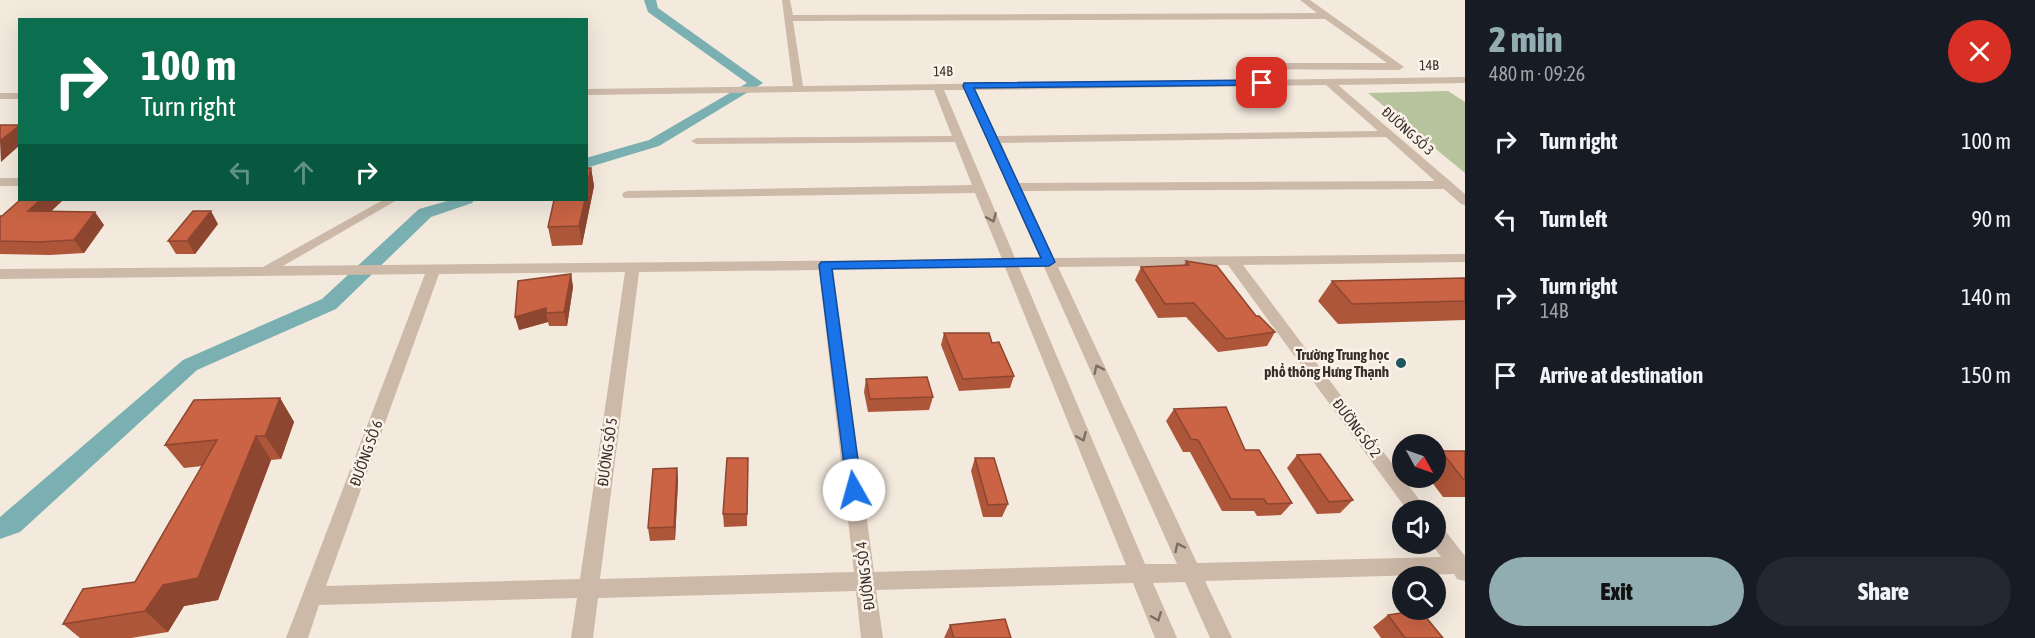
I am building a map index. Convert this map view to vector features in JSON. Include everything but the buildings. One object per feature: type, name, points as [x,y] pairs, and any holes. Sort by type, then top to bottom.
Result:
[{"type":"street","points":[[786,0],[798,88]]},
{"type":"street","points":[[1304,0],[1418,81]]},
{"type":"street","points":[[788,18],[1326,15]]},
{"type":"street","points":[[1248,66],[1397,66]]},
{"type":"street","name":"14B","points":[[588,92],[1465,80]]},
{"type":"street","name":"ĐƯỜNG SỐ 3","points":[[1330,83],[1465,201]]},
{"type":"street","points":[[937,86],[1166,638]]},
{"type":"street","points":[[968,86],[1221,638]]},
{"type":"street","points":[[0,96],[18,96]]},
{"type":"street","points":[[993,140],[1389,134]]},
{"type":"street","points":[[697,141],[959,139]]},
{"type":"street","points":[[0,182],[18,182]]},
{"type":"street","points":[[1014,188],[1445,184]]},
{"type":"street","points":[[628,195],[980,189]]},
{"type":"street","points":[[266,271],[390,201]]},
{"type":"street","points":[[0,274],[1465,258]]},
{"type":"street","name":"ĐƯỜNG SỐ 2","points":[[1232,260],[1411,500]]},
{"type":"street","name":"ĐƯỜNG SỐ 4","points":[[825,265],[872,638]]},
{"type":"street","name":"ĐƯỜNG SỐ 5","points":[[582,638],[633,267]]},
{"type":"street","name":"ĐƯỜNG SỐ 6","points":[[297,638],[434,269]]},
{"type":"street","points":[[1446,547],[1463,568]]},
{"type":"street","points":[[313,596],[1139,574],[1463,568]]},
{"type":"green space","points":[[1448,91],[1465,102],[1465,173],[1368,93]]},
{"type":"waterway","points":[[588,162],[654,143],[756,83],[652,10],[650,0]]},
{"type":"waterway","points":[[0,528],[11,524],[190,365],[329,304],[425,213],[463,201]]},
{"type":"place","name":"Trường Trung học phổ thông Hưng Thạnh","points":[[1401,363]]},
{"type":"route","points":[[854,490],[825,265],[1049,262],[968,86],[1262,83]]}]
